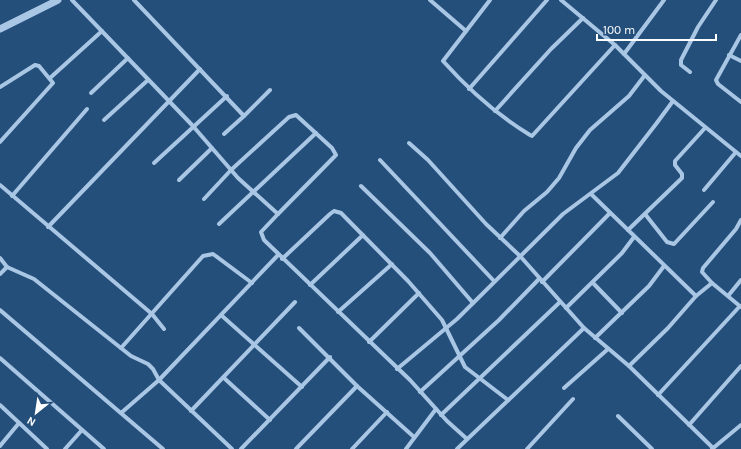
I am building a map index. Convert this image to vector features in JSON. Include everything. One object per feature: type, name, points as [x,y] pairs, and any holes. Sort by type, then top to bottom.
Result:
[{"type":"street","points":[[72,0],[169,101],[231,170],[278,214]]},
{"type":"street","points":[[134,0],[244,116]]},
{"type":"street","points":[[430,0],[466,31]]},
{"type":"street","points":[[490,0],[443,61],[469,89],[495,111],[510,123],[532,136],[614,45]]},
{"type":"street","points":[[469,89],[547,0]]},
{"type":"street","points":[[561,0],[624,54],[673,101],[741,156]]},
{"type":"street","points":[[624,54],[664,0]]},
{"type":"street","points":[[690,72],[681,65],[681,60],[698,27],[716,0]]},
{"type":"street","points":[[0,29],[53,1]]},
{"type":"street","points":[[495,111],[551,49],[582,18]]},
{"type":"street","points":[[50,78],[102,31]]},
{"type":"street","points":[[741,35],[716,80],[721,86],[741,102]]},
{"type":"street","points":[[729,55],[741,61]]},
{"type":"street","points":[[91,93],[128,58]]},
{"type":"street","points":[[0,87],[35,65],[39,66],[53,81],[52,86],[0,142]]},
{"type":"street","points":[[48,227],[200,69]]},
{"type":"street","points":[[500,238],[524,211],[555,183],[576,148],[590,130],[629,96],[645,75]]},
{"type":"street","points":[[104,120],[148,80]]},
{"type":"street","points":[[224,134],[270,90]]},
{"type":"street","points":[[154,163],[194,128],[226,96]]},
{"type":"street","points":[[397,369],[446,329],[563,214],[580,200],[592,194],[618,172],[673,101]]},
{"type":"street","points":[[12,196],[87,109]]},
{"type":"street","points":[[204,199],[231,170],[292,114],[296,115],[316,133],[336,152],[336,155],[261,232],[264,240],[467,439]]},
{"type":"street","points":[[628,230],[682,178],[682,174],[675,165],[675,161],[705,128]]},
{"type":"street","points":[[219,224],[255,192],[316,133]]},
{"type":"street","points":[[409,143],[428,160],[500,238],[520,256],[584,328],[629,366],[712,449],[741,425]]},
{"type":"street","points":[[179,180],[212,148]]},
{"type":"street","points":[[704,190],[736,152]]},
{"type":"street","points":[[380,160],[494,281]]},
{"type":"street","points":[[0,185],[152,314],[164,329]]},
{"type":"street","points":[[361,186],[430,253],[473,303]]},
{"type":"street","points":[[592,194],[634,237],[696,296]]},
{"type":"street","points":[[645,214],[667,242],[674,244],[713,202]]},
{"type":"street","points":[[282,259],[334,211],[341,213],[392,264],[442,320],[459,356],[466,367],[508,400]]},
{"type":"street","points":[[420,392],[499,320],[610,213]]},
{"type":"street","points":[[658,395],[740,306],[712,283],[702,272],[703,268],[740,223]]},
{"type":"street","points":[[310,285],[363,235]]},
{"type":"street","points":[[566,308],[622,253],[634,237]]},
{"type":"street","points":[[121,348],[203,256],[208,254],[217,256],[252,283]]},
{"type":"street","points":[[121,413],[159,380],[278,255]]},
{"type":"street","points":[[0,258],[7,267],[34,279],[121,348],[153,369],[159,380],[232,449]]},
{"type":"street","points":[[338,312],[392,264]]},
{"type":"street","points":[[595,338],[649,286],[664,266]]},
{"type":"street","points":[[0,274],[7,267]]},
{"type":"street","points":[[728,296],[741,280]]},
{"type":"street","points":[[593,282],[622,313]]},
{"type":"street","points":[[629,366],[668,328],[696,296],[712,283]]},
{"type":"street","points":[[369,342],[419,293]]},
{"type":"street","points":[[191,411],[296,302]]},
{"type":"street","points":[[441,414],[560,302]]},
{"type":"street","points":[[0,310],[163,449]]},
{"type":"street","points":[[221,315],[302,387]]},
{"type":"street","points":[[300,328],[357,386],[414,437]]},
{"type":"street","points":[[457,449],[584,328]]},
{"type":"street","points":[[564,388],[608,349]]},
{"type":"street","points":[[242,449],[330,357]]},
{"type":"street","points":[[0,358],[104,449]]},
{"type":"street","points":[[689,425],[741,366]]},
{"type":"street","points":[[224,378],[270,420]]},
{"type":"street","points":[[296,449],[357,386]]},
{"type":"street","points":[[527,449],[573,399]]},
{"type":"street","points":[[0,405],[47,449]]},
{"type":"street","points":[[406,449],[436,409]]},
{"type":"street","points":[[352,449],[387,412]]},
{"type":"street","points":[[618,416],[652,449]]},
{"type":"street","points":[[0,446],[19,423]]},
{"type":"street","points":[[65,449],[82,430]]}]
